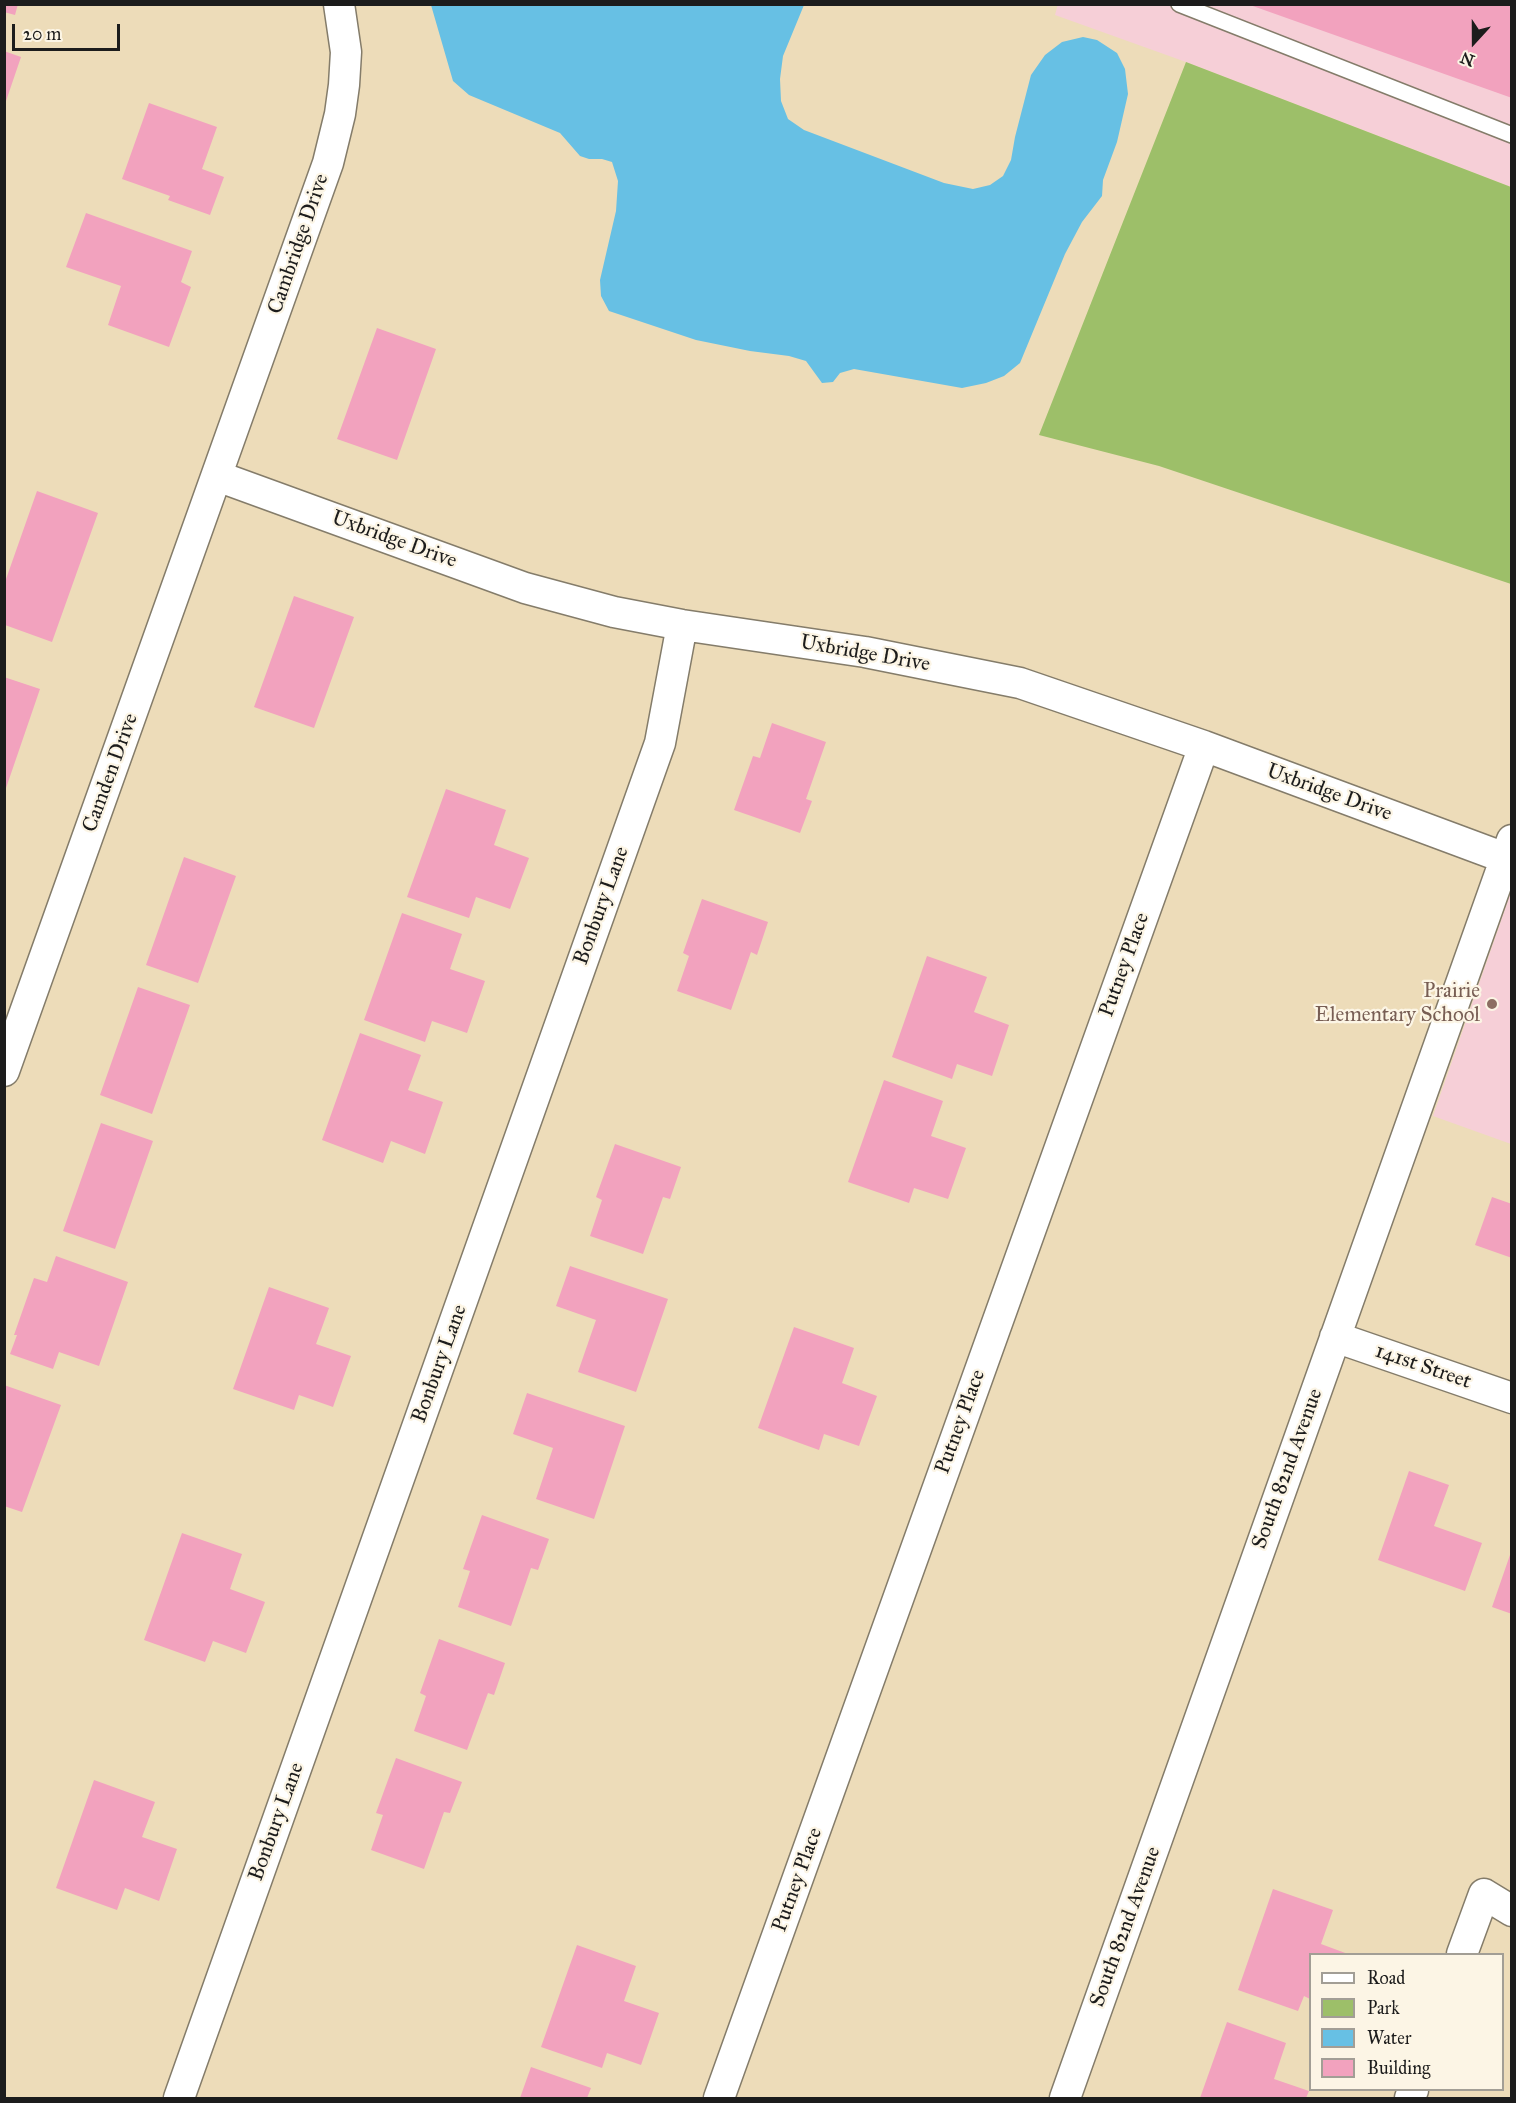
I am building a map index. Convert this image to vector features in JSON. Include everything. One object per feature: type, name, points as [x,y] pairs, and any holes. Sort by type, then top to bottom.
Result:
[{"type":"street","name":"Cambridge Drive","points":[[217,476],[328,164],[340,114],[346,52],[339,4]]},
{"type":"street","name":"Uxbridge Drive","points":[[217,476],[525,588],[614,612],[682,625],[865,652],[1020,683],[1508,849]]},
{"type":"street","name":"Camden Drive","points":[[4,1071],[217,476]]},
{"type":"street","name":"Bonbury Lane","points":[[179,2098],[660,743],[682,625]]},
{"type":"street","name":"Putney Place","points":[[719,2098],[1204,746]]},
{"type":"street","name":"South 82nd Avenue","points":[[1065,2098],[1508,849]]},
{"type":"street","name":"141st Street","points":[[1335,1337],[1512,1398]]},
{"type":"street","points":[[1462,1953],[1484,1894],[1512,1911]]},
{"type":"lane","points":[[1179,4],[1512,135]]},
{"type":"shaded area","points":[[1058,4],[1511,5],[1511,187],[1186,62],[1055,15]]},
{"type":"shaded area","name":"Prairie Elementary School","points":[[1511,892],[1511,1144],[1433,1116]]},
{"type":"green space","points":[[1186,62],[1511,187],[1511,584],[1159,466],[1039,435]]},
{"type":"water","points":[[431,5],[804,5],[783,56],[780,79],[781,101],[788,119],[804,130],[944,183],[973,189],[990,185],[1003,176],[1011,160],[1031,75],[1045,55],[1062,42],[1083,37],[1097,40],[1117,53],[1125,69],[1128,94],[1117,142],[1103,180],[1102,196],[1082,222],[1065,254],[1020,363],[1004,376],[962,388],[854,369],[840,373],[833,382],[822,383],[806,361],[696,340],[609,311],[601,296],[600,280],[616,211],[618,181],[612,162],[580,156],[560,133],[469,95],[453,81]]},
{"type":"building","points":[[4,4],[18,4],[15,15],[4,12]]},
{"type":"building","points":[[1512,4],[1512,98],[1250,5]]},
{"type":"building","points":[[4,51],[21,57],[5,104],[4,104]]},
{"type":"building","points":[[149,103],[217,127],[202,169],[224,177],[210,215],[168,200],[170,196],[122,179]]},
{"type":"building","points":[[86,213],[192,251],[181,282],[191,287],[169,347],[108,325],[121,286],[66,267]]},
{"type":"building","points":[[377,328],[436,349],[397,460],[337,439]]},
{"type":"building","points":[[37,491],[98,513],[52,642],[5,625],[5,582]]},
{"type":"building","points":[[294,596],[354,617],[314,728],[254,707]]},
{"type":"building","points":[[4,677],[40,689],[5,791],[4,791]]},
{"type":"building","points":[[772,723],[826,742],[806,799],[812,801],[800,833],[734,810],[753,756],[760,758]]},
{"type":"building","points":[[446,789],[506,810],[494,845],[529,858],[510,909],[476,897],[469,918],[407,897]]},
{"type":"building","points":[[184,857],[236,876],[198,983],[146,965]]},
{"type":"building","points":[[702,899],[768,922],[757,955],[751,952],[731,1010],[677,991],[689,956],[683,953]]},
{"type":"building","points":[[402,913],[462,934],[450,969],[485,981],[467,1033],[432,1021],[425,1042],[364,1020]]},
{"type":"building","points":[[927,956],[987,977],[974,1012],[1009,1025],[992,1076],[957,1064],[952,1079],[892,1057]]},
{"type":"building","points":[[138,987],[190,1005],[152,1114],[100,1095]]},
{"type":"building","points":[[360,1033],[421,1055],[408,1090],[443,1102],[425,1154],[391,1141],[383,1163],[322,1140]]},
{"type":"building","points":[[884,1080],[943,1101],[931,1136],[966,1148],[948,1199],[914,1188],[909,1203],[848,1182]]},
{"type":"building","points":[[101,1123],[153,1141],[115,1249],[63,1231]]},
{"type":"building","points":[[615,1144],[681,1167],[670,1199],[663,1197],[643,1254],[590,1236],[602,1200],[596,1197]]},
{"type":"building","points":[[1492,1197],[1512,1204],[1512,1258],[1475,1245]]},
{"type":"building","points":[[56,1256],[128,1282],[99,1366],[59,1352],[53,1369],[10,1354],[17,1335],[14,1335],[34,1278],[47,1282]]},
{"type":"building","points":[[570,1266],[668,1299],[636,1392],[578,1372],[596,1320],[556,1306]]},
{"type":"building","points":[[269,1287],[329,1308],[316,1344],[351,1356],[333,1407],[299,1395],[294,1410],[233,1389]]},
{"type":"building","points":[[794,1327],[854,1348],[842,1383],[877,1396],[859,1446],[824,1434],[819,1450],[758,1428]]},
{"type":"building","points":[[4,1385],[61,1405],[22,1512],[4,1506]]},
{"type":"building","points":[[527,1393],[625,1426],[594,1519],[536,1499],[553,1448],[513,1434]]},
{"type":"building","points":[[1409,1471],[1449,1485],[1434,1526],[1482,1543],[1465,1591],[1378,1560]]},
{"type":"building","points":[[482,1515],[549,1539],[538,1570],[531,1568],[511,1626],[458,1607],[470,1571],[463,1569]]},
{"type":"building","points":[[182,1533],[242,1554],[230,1589],[265,1602],[246,1653],[213,1641],[205,1662],[144,1640]]},
{"type":"building","points":[[1512,1552],[1512,1614],[1492,1607]]},
{"type":"building","points":[[439,1639],[505,1663],[494,1695],[488,1693],[467,1750],[414,1731],[426,1696],[420,1693]]},
{"type":"building","points":[[396,1758],[462,1782],[450,1813],[444,1812],[424,1869],[371,1850],[383,1815],[376,1813]]},
{"type":"building","points":[[94,1780],[155,1802],[142,1837],[177,1849],[159,1901],[125,1888],[117,1910],[56,1888]]},
{"type":"building","points":[[1273,1889],[1333,1910],[1321,1944],[1345,1953],[1309,1953],[1309,1998],[1304,1996],[1298,2011],[1238,1990]]},
{"type":"building","points":[[577,1945],[636,1966],[624,2001],[659,2013],[641,2065],[607,2053],[602,2068],[541,2047]]},
{"type":"building","points":[[1227,2022],[1286,2043],[1274,2079],[1309,2091],[1306,2098],[1200,2098]]},
{"type":"building","points":[[531,2067],[591,2088],[587,2098],[520,2098]]},
{"type":"place","name":"Prairie Elementary School","points":[[1492,1004]]}]
